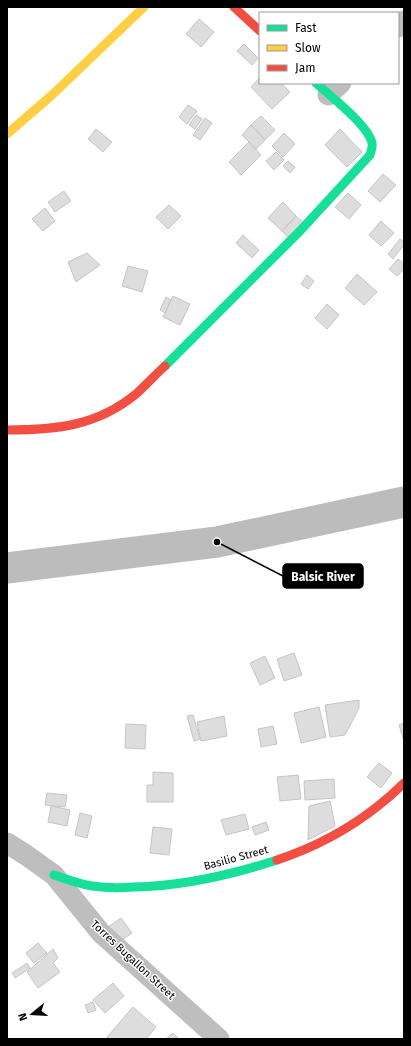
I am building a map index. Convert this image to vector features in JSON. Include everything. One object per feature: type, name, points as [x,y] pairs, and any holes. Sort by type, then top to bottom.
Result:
[{"type":"street","points":[[7,134],[52,96],[144,7]]},
{"type":"street","points":[[234,7],[259,30]]},
{"type":"street","points":[[7,430],[51,429],[73,425],[90,421],[123,404],[137,393],[300,230],[370,155],[372,149],[371,141],[366,130],[328,87]]},
{"type":"street","name":"Basilio Street","points":[[54,875],[92,886],[121,888],[175,885],[218,877],[267,864],[314,845],[352,825],[389,798],[404,784]]},
{"type":"street","name":"Torres Bugallon Street","points":[[7,843],[54,875],[101,934],[219,1039]]},
{"type":"building","points":[[199,19],[214,32],[201,47],[186,34]]},
{"type":"building","points":[[244,44],[258,58],[252,65],[237,51]]},
{"type":"building","points":[[259,78],[259,84],[282,84],[290,92],[272,109],[251,87]]},
{"type":"building","points":[[188,105],[197,111],[187,124],[179,117]]},
{"type":"building","points":[[196,115],[202,119],[195,129],[189,125]]},
{"type":"building","points":[[261,116],[275,130],[265,140],[251,125]]},
{"type":"building","points":[[205,118],[212,123],[200,140],[193,135]]},
{"type":"building","points":[[251,125],[265,140],[256,149],[242,135]]},
{"type":"building","points":[[96,129],[112,142],[103,152],[88,139]]},
{"type":"building","points":[[340,129],[362,152],[347,167],[325,145]]},
{"type":"building","points":[[284,133],[295,144],[283,157],[272,146]]},
{"type":"building","points":[[249,142],[261,155],[241,175],[229,162]]},
{"type":"building","points":[[276,152],[284,160],[274,170],[266,161]]},
{"type":"building","points":[[288,161],[295,167],[290,173],[283,166]]},
{"type":"building","points":[[383,174],[396,185],[380,202],[368,191]]},
{"type":"building","points":[[64,191],[71,201],[55,212],[48,202]]},
{"type":"building","points":[[348,193],[361,205],[349,219],[335,207]]},
{"type":"building","points":[[283,202],[296,216],[282,231],[268,218]]},
{"type":"building","points":[[169,205],[181,216],[168,229],[156,217]]},
{"type":"building","points":[[45,208],[55,221],[43,231],[32,219]]},
{"type":"building","points":[[296,216],[304,223],[290,239],[282,231]]},
{"type":"building","points":[[381,221],[394,233],[381,246],[369,235]]},
{"type":"building","points":[[243,235],[259,250],[252,258],[236,243]]},
{"type":"building","points":[[400,239],[404,242],[404,245],[393,259],[388,254]]},
{"type":"building","points":[[87,253],[100,265],[76,282],[68,262]]},
{"type":"building","points":[[398,259],[404,264],[404,269],[397,276],[389,269]]},
{"type":"building","points":[[128,266],[148,271],[142,292],[122,286]]},
{"type":"building","points":[[357,274],[377,292],[364,305],[345,288]]},
{"type":"building","points":[[307,275],[314,281],[308,289],[301,284]]},
{"type":"building","points":[[173,296],[190,304],[180,325],[163,317]]},
{"type":"building","points":[[166,297],[171,300],[165,313],[160,310]]},
{"type":"building","points":[[327,304],[339,315],[327,329],[315,318]]},
{"type":"building","points":[[294,653],[302,675],[284,681],[277,659]]},
{"type":"building","points":[[265,656],[275,678],[260,685],[250,663]]},
{"type":"building","points":[[359,700],[359,708],[345,735],[330,737],[325,705]]},
{"type":"building","points":[[319,707],[326,737],[301,743],[294,713]]},
{"type":"building","points":[[193,715],[200,739],[194,741],[187,716]]},
{"type":"building","points":[[224,716],[227,736],[201,741],[197,722]]},
{"type":"building","points":[[404,723],[404,737],[403,738],[399,725]]},
{"type":"building","points":[[126,724],[146,725],[145,749],[125,748]]},
{"type":"building","points":[[273,726],[277,744],[261,747],[258,729]]},
{"type":"building","points":[[379,763],[392,773],[381,788],[367,777]]},
{"type":"building","points":[[153,772],[173,773],[173,802],[147,802],[147,785],[153,785]]},
{"type":"building","points":[[298,775],[301,799],[280,801],[277,777]]},
{"type":"building","points":[[334,779],[335,798],[305,800],[304,781]]},
{"type":"building","points":[[47,793],[67,795],[65,807],[45,805]]},
{"type":"building","points":[[330,801],[335,826],[308,840],[309,806]]},
{"type":"building","points":[[51,806],[70,810],[67,826],[48,822]]},
{"type":"building","points":[[80,813],[92,816],[87,838],[75,835]]},
{"type":"building","points":[[245,814],[249,829],[226,835],[221,820]]},
{"type":"building","points":[[266,822],[269,830],[255,835],[252,827]]},
{"type":"building","points":[[153,827],[172,829],[169,855],[150,853]]},
{"type":"building","points":[[121,918],[132,933],[119,942],[108,927]]},
{"type":"building","points":[[38,943],[47,953],[34,963],[26,953]]},
{"type":"building","points":[[53,949],[58,958],[53,963],[60,972],[38,988],[27,972]]},
{"type":"building","points":[[27,963],[30,968],[15,978],[12,973]]},
{"type":"building","points":[[113,983],[124,996],[105,1013],[93,1000]]},
{"type":"building","points":[[93,1002],[96,1010],[88,1013],[85,1005]]},
{"type":"building","points":[[133,1007],[156,1027],[146,1039],[110,1039],[107,1037]]},
{"type":"building","points":[[173,1033],[179,1039],[166,1039]]},
{"type":"waterway","points":[[7,568],[217,542],[404,502]]},
{"type":"traffic: fast","points":[[165,366],[300,231],[370,155],[372,143],[364,128],[348,111],[317,84]]},
{"type":"traffic: fast","points":[[54,875],[97,887],[118,888],[152,886],[207,879],[277,860]]},
{"type":"traffic: slow","points":[[7,134],[52,95],[144,7]]},
{"type":"traffic: jam","points":[[234,7],[259,30]]},
{"type":"traffic: jam","points":[[7,430],[59,427],[75,424],[106,413],[121,405],[136,394],[165,366]]},
{"type":"traffic: jam","points":[[277,860],[304,850],[343,830],[378,806],[404,783]]},
{"type":"place","name":"Balsic River","points":[[217,542]]}]
